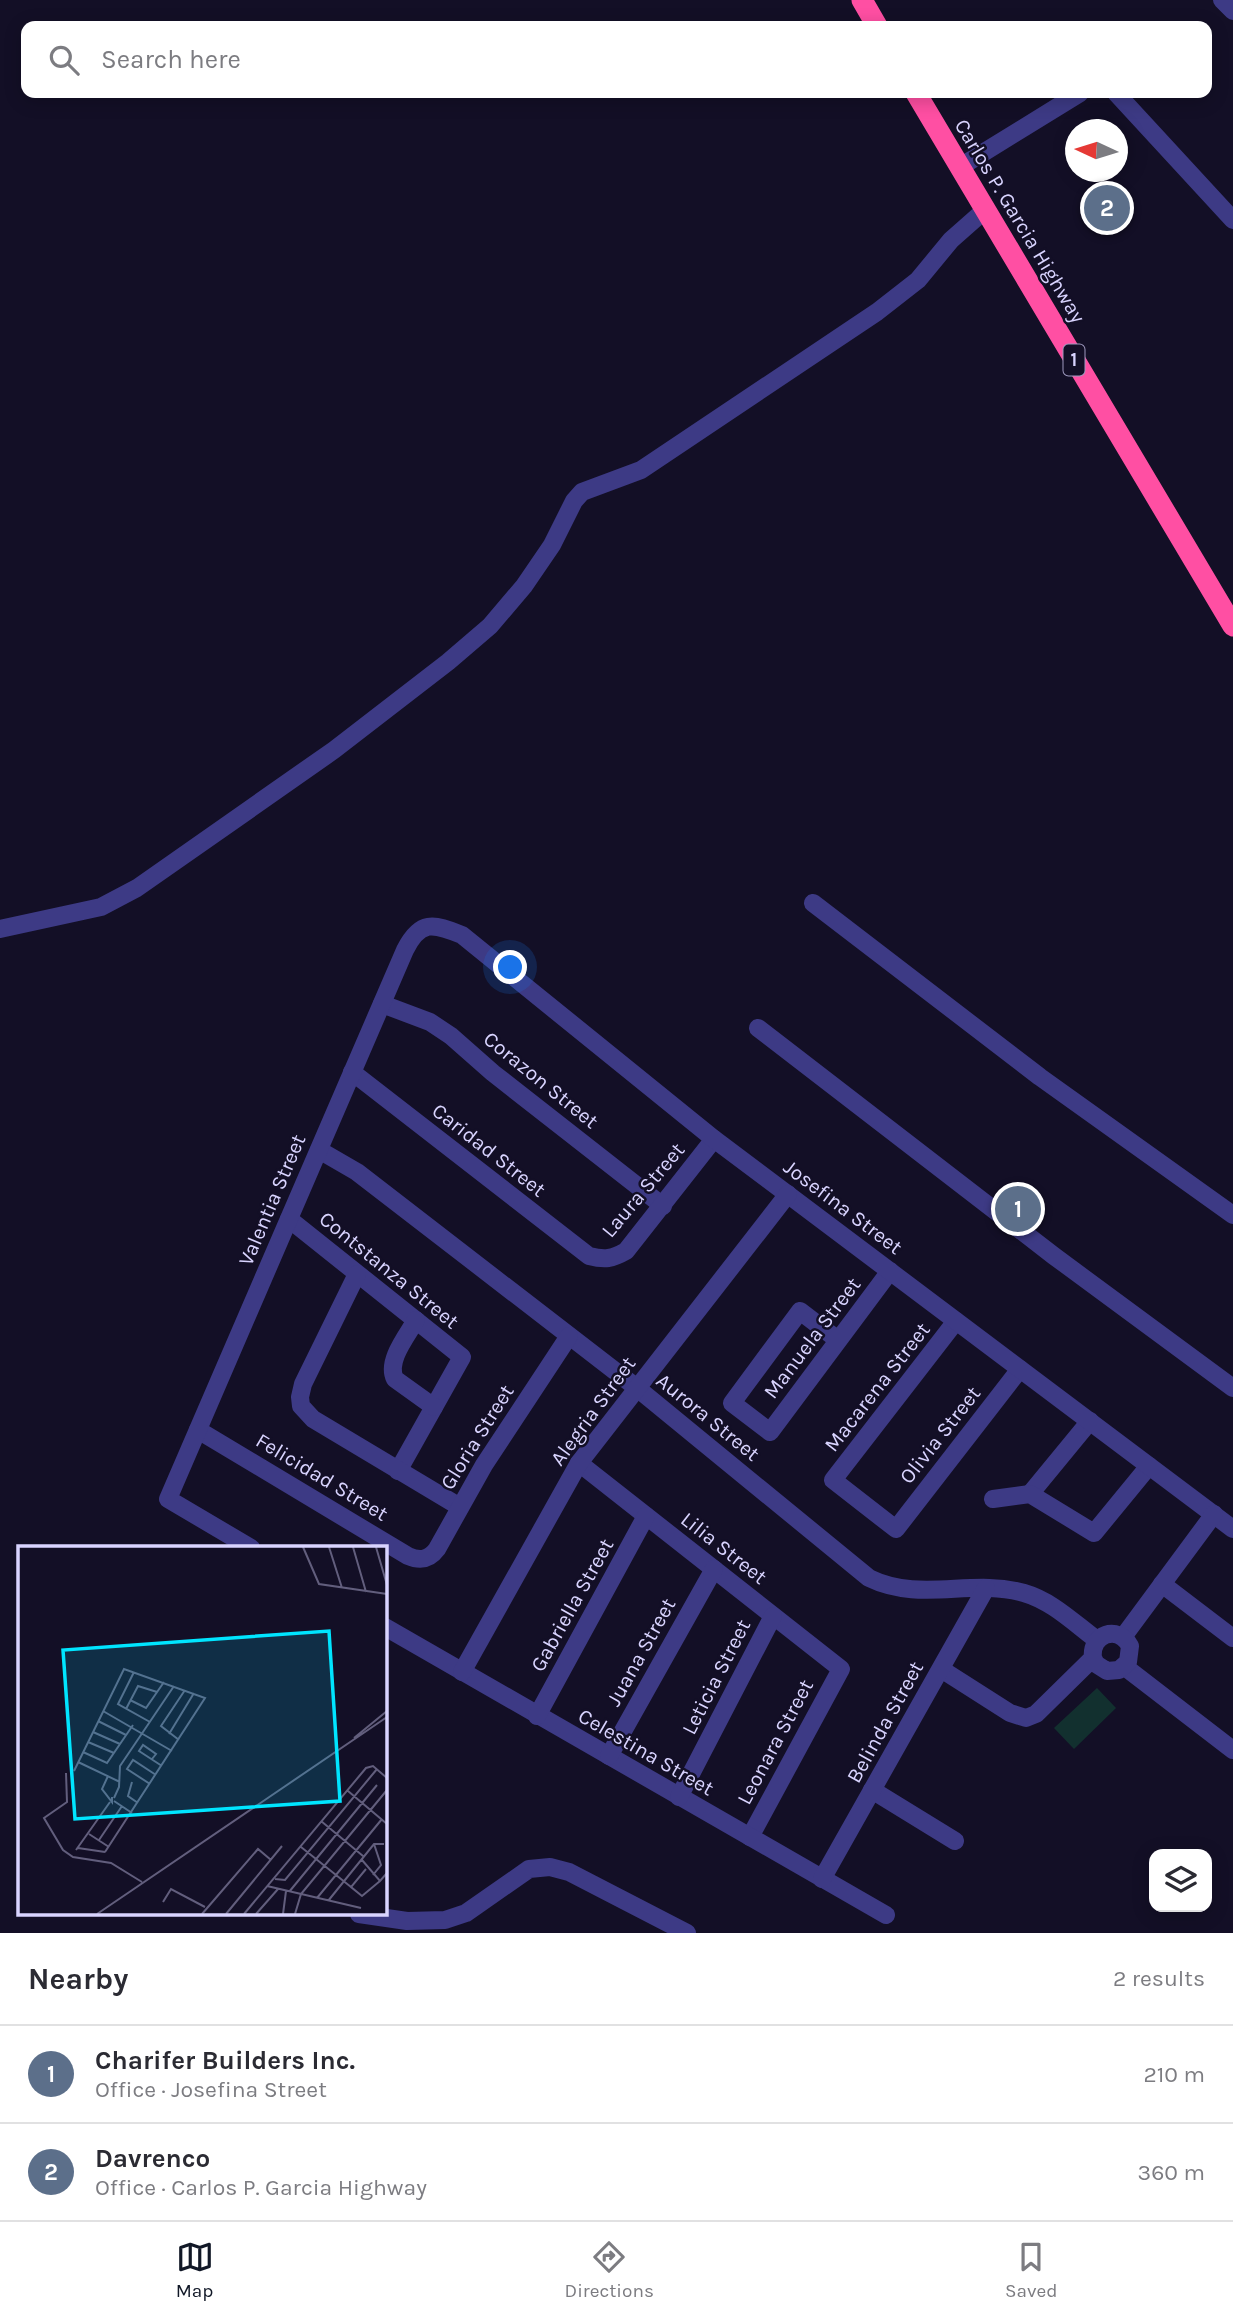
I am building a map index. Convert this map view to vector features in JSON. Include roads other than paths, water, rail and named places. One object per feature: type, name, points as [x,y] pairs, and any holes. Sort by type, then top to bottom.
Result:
[{"type":"highway","points":[[862,0],[874,21]]},
{"type":"highway","name":"Carlos P. Garcia Highway","points":[[919,98],[1233,626]]},
{"type":"street","points":[[1222,0],[1233,11]]},
{"type":"street","points":[[960,167],[1072,98]]},
{"type":"street","points":[[1121,98],[1233,219]]},
{"type":"street","points":[[0,929],[101,907],[138,888],[334,750],[491,626],[524,586],[552,545],[582,492],[641,470],[877,312],[918,280],[951,240],[985,211]]},
{"type":"street","points":[[813,903],[1040,1077],[1233,1214]]},
{"type":"street","name":"Valentia Street","points":[[248,1546],[168,1499],[412,935],[426,926]]},
{"type":"street","name":"Josefina Street","points":[[426,926],[436,926],[462,935],[714,1139],[1233,1529]]},
{"type":"street","name":"Corazon Street","points":[[382,1004],[430,1022],[451,1036],[493,1073],[663,1206]]},
{"type":"street","points":[[758,1028],[1054,1256],[1233,1388]]},
{"type":"street","name":"Caridad Street","points":[[352,1072],[589,1256],[600,1259]]},
{"type":"street","name":"Laura Street","points":[[600,1259],[613,1259],[626,1251],[714,1139]]},
{"type":"street","name":"Aurora Street","points":[[319,1150],[357,1171],[637,1388],[869,1578],[904,1590],[986,1588],[1023,1592],[1038,1598],[1097,1640]]},
{"type":"street","name":"Alegria Street","points":[[462,1672],[579,1463],[788,1194]]},
{"type":"street","name":"Contstanza Street","points":[[289,1219],[462,1357],[434,1407]]},
{"type":"street","name":"Manuela Street","points":[[838,1340],[800,1311],[732,1403],[770,1432],[890,1271]]},
{"type":"street","points":[[357,1274],[310,1368],[300,1397],[301,1406],[313,1419],[460,1507]]},
{"type":"street","points":[[398,1471],[434,1407],[395,1379],[392,1373],[395,1358],[416,1320]]},
{"type":"street","name":"Macarena Street","points":[[896,1529],[833,1480],[957,1321]]},
{"type":"street","name":"Gloria Street","points":[[423,1559],[431,1556],[505,1431],[569,1336]]},
{"type":"street","name":"Olivia Street","points":[[896,1529],[1020,1368]]},
{"type":"street","points":[[1030,1494],[1090,1421]]},
{"type":"street","name":"Felicidad Street","points":[[198,1430],[408,1556],[423,1559]]},
{"type":"street","name":"Lilia Street","points":[[579,1463],[841,1669]]},
{"type":"street","points":[[993,1499],[1030,1494],[1094,1533],[1149,1466]]},
{"type":"street","points":[[1123,1637],[1214,1514]]},
{"type":"street","name":"Gabriella Street","points":[[537,1716],[646,1516]]},
{"type":"street","name":"Juana Street","points":[[609,1756],[714,1569]]},
{"type":"street","points":[[1162,1584],[1233,1638]]},
{"type":"street","name":"Belinda Street","points":[[822,1879],[986,1588]]},
{"type":"street","name":"Leticia Street","points":[[679,1797],[773,1616]]},
{"type":"street","name":"Celestina Street","points":[[387,1628],[886,1914]]},
{"type":"street","points":[[1112,1633],[1123,1637],[1130,1646],[1125,1667],[1113,1672],[1096,1664],[1093,1649],[1097,1640],[1112,1633]]},
{"type":"street","points":[[941,1669],[1010,1713],[1026,1718],[1037,1714],[1093,1658]]},
{"type":"street","points":[[1125,1667],[1233,1750]]},
{"type":"street","name":"Leonara Street","points":[[750,1837],[841,1669]]},
{"type":"street","points":[[872,1790],[955,1841]]},
{"type":"street","points":[[373,1916],[407,1921],[445,1920],[466,1913],[529,1869],[550,1867],[569,1872],[687,1933]]},
{"type":"place","name":"Davrenco","points":[[1107,208]]},
{"type":"place","name":"Charifer Builders Inc.","points":[[1018,1209]]}]
